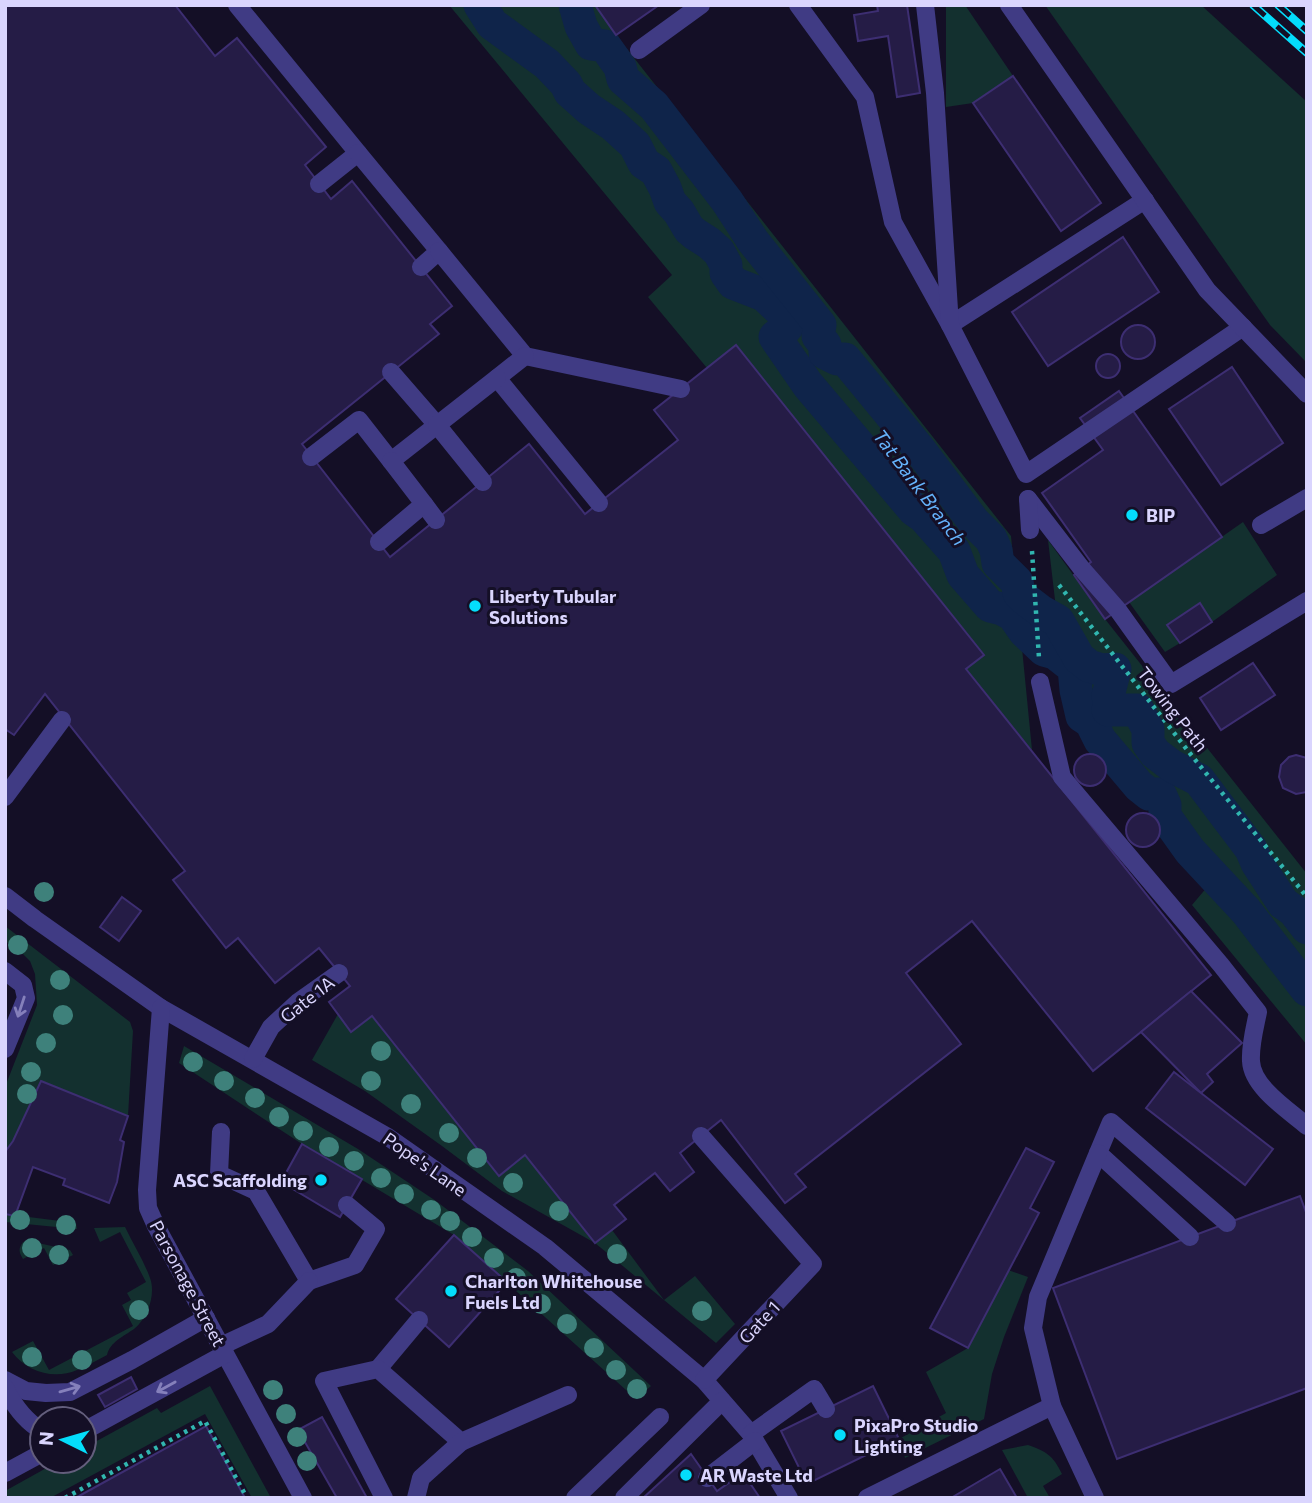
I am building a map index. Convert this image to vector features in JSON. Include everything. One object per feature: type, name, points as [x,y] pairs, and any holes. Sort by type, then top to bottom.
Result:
[{"type":"street","points":[[237,5],[525,356],[681,389]]},
{"type":"street","points":[[639,50],[701,5]]},
{"type":"street","points":[[797,5],[865,97],[893,222],[950,324],[1026,474],[1030,530]]},
{"type":"street","points":[[925,5],[935,93],[950,324]]},
{"type":"street","points":[[1009,5],[1208,289],[1307,394]]},
{"type":"street","points":[[319,184],[358,153]]},
{"type":"street","points":[[950,324],[1145,200]]},
{"type":"street","points":[[421,267],[439,251]]},
{"type":"street","points":[[1026,474],[1243,327]]},
{"type":"street","points":[[391,461],[525,356]]},
{"type":"street","points":[[391,372],[483,482]]},
{"type":"street","points":[[496,378],[599,503]]},
{"type":"street","points":[[312,457],[354,413],[436,520]]},
{"type":"street","points":[[1261,525],[1307,498]]},
{"type":"street","points":[[1028,499],[1082,569],[1118,610],[1171,684],[1307,601]]},
{"type":"street","points":[[379,542],[424,504]]},
{"type":"street","points":[[1040,682],[1062,777],[1222,965],[1258,1012],[1251,1063],[1261,1086],[1307,1126]]},
{"type":"street","points":[[5,797],[62,720]]},
{"type":"street","name":"Pope's Lane","points":[[5,896],[161,1008],[388,1137],[545,1247],[704,1380],[753,1438],[789,1498]]},
{"type":"street","name":"Gate 1A","points":[[253,1059],[271,1027],[298,1002],[339,973]]},
{"type":"street","points":[[5,1049],[26,998],[23,985],[6,974]]},
{"type":"street","name":"Parsonage Street","points":[[161,1008],[146,1191],[148,1209],[303,1498]]},
{"type":"street","points":[[1095,1498],[1052,1406],[1033,1328],[1038,1297],[1111,1122],[1227,1223]]},
{"type":"street","points":[[221,1132],[219,1174],[256,1191],[309,1281]]},
{"type":"street","name":"Gate 1","points":[[701,1136],[813,1264],[704,1380]]},
{"type":"street","points":[[1098,1153],[1189,1237]]},
{"type":"street","points":[[98,1423],[268,1324],[309,1281],[355,1265],[376,1229],[347,1205]]},
{"type":"street","points":[[5,1380],[26,1391],[70,1392],[206,1318]]},
{"type":"street","points":[[384,1498],[324,1381],[378,1369],[419,1320]]},
{"type":"street","points":[[378,1369],[461,1442]]},
{"type":"street","points":[[5,1388],[13,1405],[28,1419]]},
{"type":"street","points":[[707,1478],[814,1389],[826,1409]]},
{"type":"street","points":[[416,1498],[422,1478],[461,1442],[568,1395]]},
{"type":"street","points":[[624,1498],[722,1401]]},
{"type":"street","points":[[867,1498],[1052,1406]]},
{"type":"street","points":[[575,1498],[660,1417]]},
{"type":"street","points":[[5,1473],[28,1461]]},
{"type":"path","points":[[1030,530],[1040,682]]},
{"type":"path","name":"Towing Path","points":[[1052,576],[1192,756],[1307,897]]},
{"type":"path","points":[[65,1498],[205,1421],[247,1498]]},
{"type":"green space","points":[[449,5],[595,5],[1011,536],[1032,750],[966,669],[983,655],[736,345],[707,368],[648,297],[672,275]]},
{"type":"green space","points":[[965,5],[1013,76],[973,103],[946,107],[946,7]]},
{"type":"green space","points":[[1045,5],[1201,5],[1307,102],[1307,363],[1270,325]]},
{"type":"green space","points":[[1243,522],[1277,575],[1212,622],[1199,603],[1168,624],[1180,643],[1165,652],[1129,602]]},
{"type":"green space","points":[[1048,540],[1105,619],[1307,874],[1307,1045],[1192,905],[1208,886],[1068,711]]},
{"type":"green space","points":[[5,926],[130,1022],[133,1031],[128,1116],[41,1081],[13,1141],[5,1152],[5,1087],[37,1005],[35,974],[30,961],[5,941]]},
{"type":"green space","points":[[338,1014],[351,1032],[372,1016],[499,1176],[525,1155],[593,1242],[502,1191],[365,1091],[312,1060]]},
{"type":"green space","points":[[184,1046],[358,1149],[436,1201],[528,1271],[651,1386],[636,1399],[454,1235],[302,1144],[179,1063]]},
{"type":"green space","points":[[5,1214],[76,1223],[77,1229],[5,1222]]},
{"type":"green space","points":[[125,1227],[152,1284],[151,1298],[143,1319],[114,1343],[107,1355],[77,1370],[50,1374],[25,1365],[12,1352],[33,1341],[49,1370],[133,1326],[122,1305],[131,1300],[127,1293],[146,1282],[120,1232],[100,1242],[94,1228]]},
{"type":"green space","points":[[612,1230],[664,1300],[695,1276],[735,1324],[716,1343],[594,1243]]},
{"type":"green space","points":[[23,1242],[70,1250],[73,1255],[53,1265],[44,1248],[23,1259],[20,1247]]},
{"type":"green space","points":[[1008,1270],[1028,1277],[992,1374],[984,1419],[905,1458],[899,1439],[946,1413],[926,1372],[968,1348]]},
{"type":"green space","points":[[210,1386],[271,1498],[252,1498],[205,1414],[98,1472],[98,1440],[157,1408],[161,1413]]},
{"type":"green space","points":[[1028,1445],[1049,1455],[1062,1474],[1043,1486],[1050,1498],[1028,1498],[1002,1450]]},
{"type":"green space","points":[[34,1475],[92,1475],[50,1498],[5,1498],[5,1491]]},
{"type":"building","name":"Liberty Tubular Solutions","points":[[5,5],[175,5],[215,56],[237,38],[326,147],[305,165],[331,199],[352,181],[452,306],[430,324],[439,334],[302,444],[390,557],[529,444],[585,514],[678,440],[654,410],[736,345],[984,655],[966,669],[1211,975],[1093,1071],[972,921],[906,973],[961,1044],[795,1174],[806,1187],[785,1203],[721,1120],[680,1153],[694,1172],[670,1191],[655,1173],[614,1205],[626,1219],[595,1243],[525,1155],[499,1176],[372,1016],[351,1032],[329,1002],[350,986],[319,948],[275,983],[238,938],[226,948],[173,880],[185,871],[45,694],[14,735],[5,729]]},
{"type":"building","points":[[595,5],[659,5],[616,35]]},
{"type":"building","points":[[877,5],[907,5],[920,93],[897,97],[888,36],[858,41],[854,15],[878,11]]},
{"type":"building","points":[[1013,76],[1101,203],[1061,231],[973,103]]},
{"type":"building","points":[[1123,237],[1159,292],[1048,366],[1012,312]]},
{"type":"building","points":[[1138,325],[1150,330],[1155,342],[1150,354],[1138,359],[1126,354],[1121,342],[1126,330]]},
{"type":"building","points":[[1108,354],[1119,361],[1120,366],[1113,377],[1108,378],[1097,371],[1096,366],[1103,355]]},
{"type":"building","points":[[1232,367],[1283,443],[1221,485],[1169,409]]},
{"type":"building","name":"BIP","points":[[1119,391],[1222,537],[1105,619],[1074,575],[1091,562],[1042,493],[1103,450],[1080,418]]},
{"type":"building","points":[[1200,603],[1212,622],[1180,643],[1167,625]]},
{"type":"building","points":[[1253,663],[1275,695],[1221,730],[1200,698]]},
{"type":"building","points":[[1090,754],[1101,759],[1106,770],[1101,781],[1090,786],[1079,781],[1074,770],[1079,759]]},
{"type":"building","points":[[1296,755],[1307,758],[1307,792],[1296,794],[1283,788],[1279,777],[1281,765],[1289,757]]},
{"type":"building","points":[[1143,813],[1155,818],[1160,830],[1155,842],[1143,847],[1131,842],[1126,830],[1131,818]]},
{"type":"building","points":[[122,897],[141,911],[119,941],[100,927]]},
{"type":"building","points":[[1191,991],[1242,1043],[1207,1074],[1213,1082],[1201,1093],[1141,1032]]},
{"type":"building","points":[[1174,1072],[1273,1149],[1245,1185],[1146,1108]]},
{"type":"building","points":[[41,1081],[128,1116],[120,1140],[124,1142],[117,1182],[109,1203],[63,1185],[65,1179],[33,1167],[15,1216],[5,1214],[5,1152],[13,1141]]},
{"type":"building","name":"ASC Scaffolding","points":[[302,1144],[362,1179],[340,1217],[281,1182]]},
{"type":"building","points":[[1026,1148],[1054,1162],[1030,1208],[1039,1213],[968,1348],[930,1328]]},
{"type":"building","points":[[1300,1196],[1307,1215],[1307,1388],[1117,1459],[1053,1288]]},
{"type":"building","name":"Charlton Whitehouse Fuels Ltd","points":[[454,1235],[507,1282],[449,1347],[396,1299]]},
{"type":"building","points":[[131,1377],[137,1389],[105,1407],[98,1395]]},
{"type":"building","name":"PixaPro Studio Lighting","points":[[873,1386],[899,1439],[807,1484],[781,1431]]},
{"type":"building","points":[[322,1417],[367,1498],[337,1498],[298,1430]]},
{"type":"building","points":[[206,1426],[245,1498],[75,1498],[79,1496]]},
{"type":"building","name":"AR Waste Ltd","points":[[691,1454],[717,1491],[743,1473],[760,1498],[643,1498]]},
{"type":"building","points":[[1000,1469],[1017,1498],[951,1498]]},
{"type":"waterway","name":"Tat Bank Branch","points":[[480,5],[492,24],[547,64],[570,92],[635,145],[644,163],[656,171],[670,202],[689,229],[719,252],[726,265],[726,273],[733,283],[764,295],[783,313],[787,327],[775,337],[808,385],[914,510],[924,517],[954,551],[963,575],[990,606],[1013,615],[1024,631],[1044,650],[1055,653],[1074,668],[1082,716],[1091,722],[1100,740],[1139,786],[1149,794],[1160,794],[1165,805],[1165,816],[1190,851],[1246,911],[1307,990]]},
{"type":"waterway","name":"Tat Bank Branch","points":[[575,5],[581,26],[591,44],[605,46],[620,67],[623,79],[654,106],[727,201],[753,241],[820,325],[818,336],[825,345],[825,353],[837,359],[845,359],[919,449],[974,522],[991,539],[998,563],[1017,582],[1019,593],[1058,621],[1079,658],[1089,666],[1102,670],[1115,669],[1108,696],[1108,710],[1138,710],[1148,729],[1148,743],[1155,753],[1172,766],[1199,780],[1251,849],[1283,903],[1294,911],[1307,928]]},
{"type":"railway","points":[[1253,5],[1307,53]]},
{"type":"railway","points":[[1278,5],[1307,31]]},
{"type":"place","name":"BIP","points":[[1132,515]]},
{"type":"place","name":"Liberty Tubular Solutions","points":[[475,606]]},
{"type":"place","name":"ASC Scaffolding","points":[[321,1180]]},
{"type":"place","name":"Charlton Whitehouse Fuels Ltd","points":[[451,1291]]},
{"type":"place","name":"PixaPro Studio Lighting","points":[[840,1435]]},
{"type":"place","name":"AR Waste Ltd","points":[[686,1475]]}]
